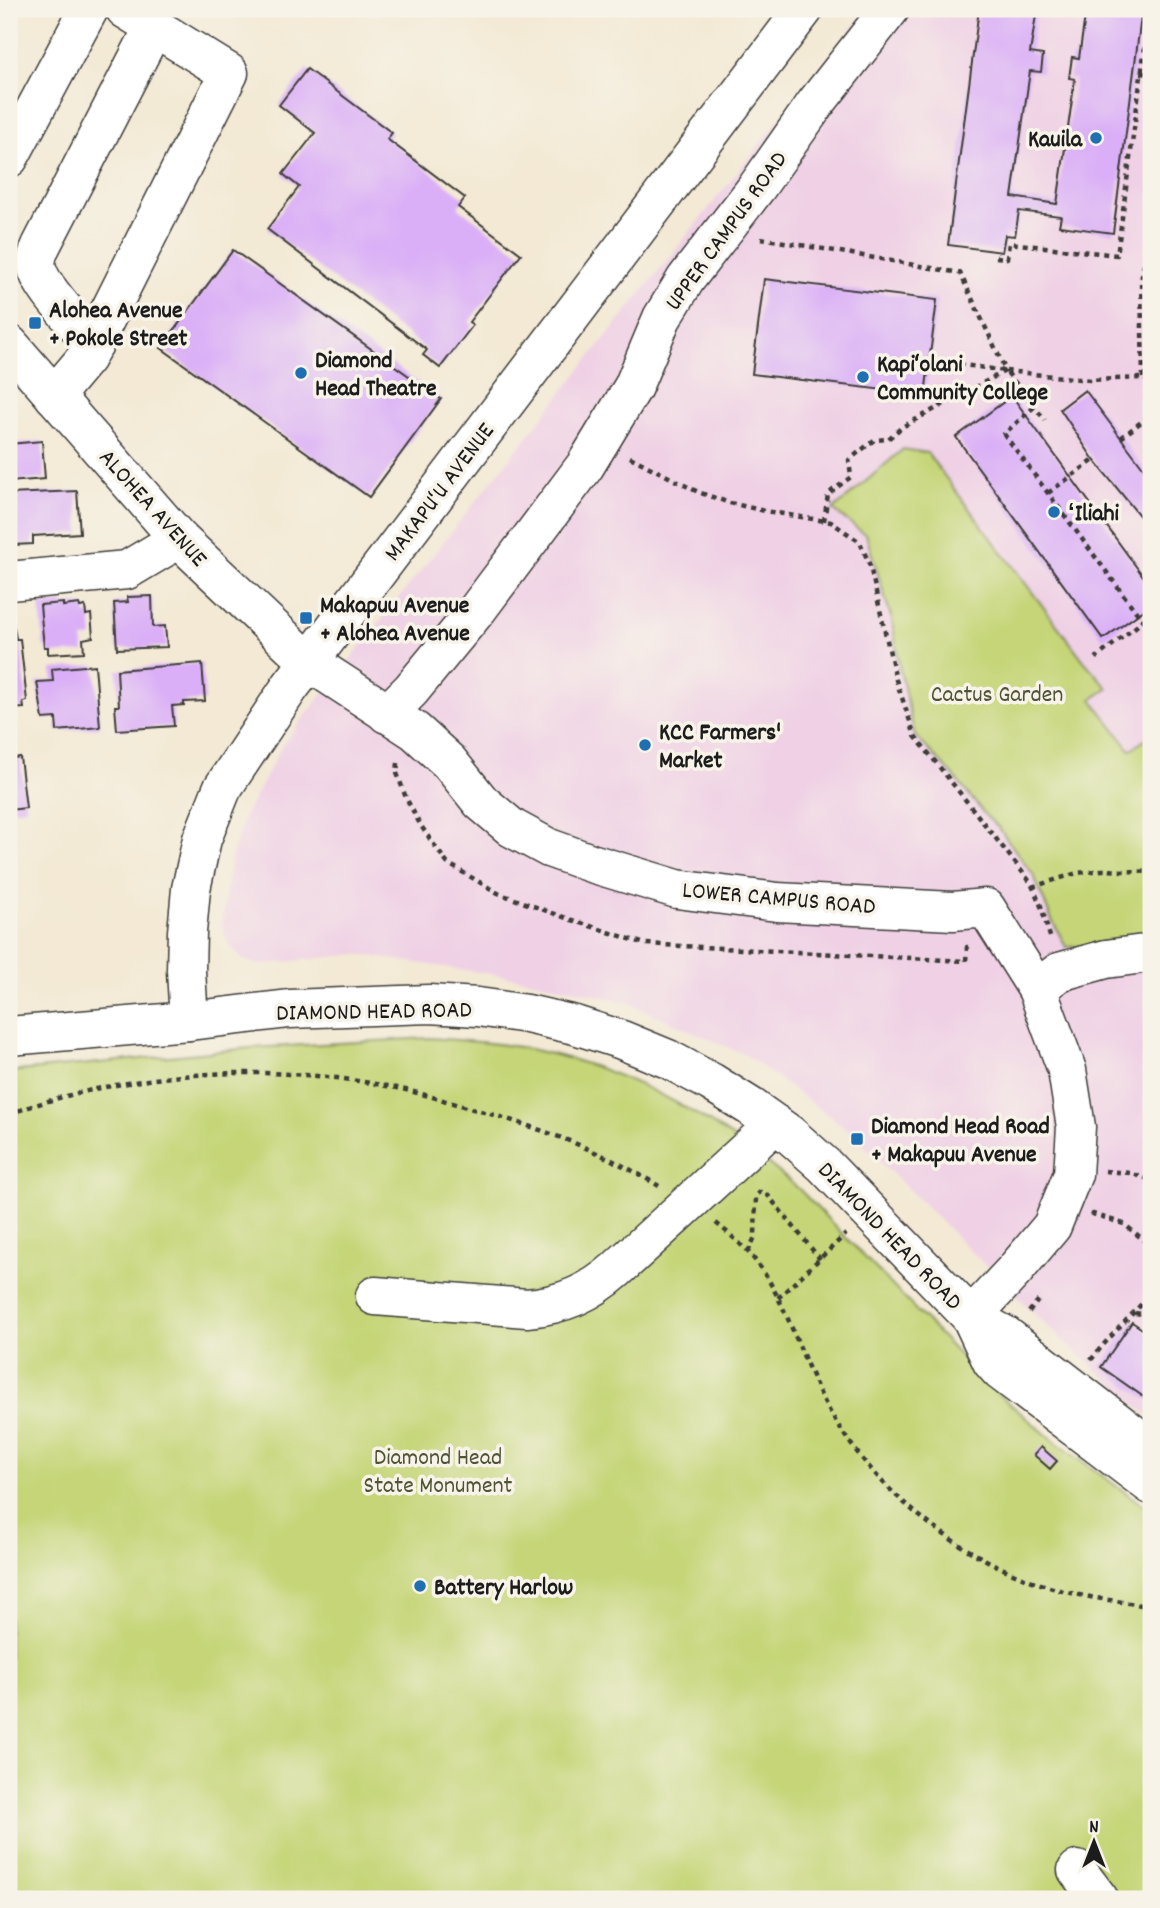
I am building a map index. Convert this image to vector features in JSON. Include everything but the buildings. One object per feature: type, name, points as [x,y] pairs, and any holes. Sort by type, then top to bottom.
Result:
[{"type":"street","points":[[9,158],[89,9]]},
{"type":"street","name":"MAKAPU‘U AVENUE","points":[[189,1021],[186,970],[191,889],[202,839],[222,789],[290,687],[804,9]]},
{"type":"street","name":"UPPER CAMPUS ROAD","points":[[387,714],[411,690],[477,610],[585,466],[633,387],[662,318],[687,279],[816,103],[890,9]]},
{"type":"street","points":[[54,396],[86,358],[94,344],[229,73],[139,18],[37,258],[37,268],[47,287],[94,344]]},
{"type":"street","name":"ALOHEA AVENUE","points":[[9,344],[179,539],[309,662],[387,714]]},
{"type":"street","points":[[9,581],[127,570],[179,539]]},
{"type":"street","name":"LOWER CAMPUS ROAD","points":[[387,714],[424,739],[449,762],[481,802],[512,828],[549,848],[591,863],[677,889],[777,902],[953,911],[986,908],[1037,989],[1067,1070],[1076,1126],[1073,1174],[1052,1226],[1022,1263],[971,1317]]},
{"type":"street","points":[[1037,989],[1059,972],[1106,959],[1151,953]]},
{"type":"street","name":"DIAMOND HEAD ROAD","points":[[9,1036],[189,1021],[289,1009],[429,1004],[527,1014],[610,1036],[668,1059],[711,1082],[775,1124],[824,1165],[971,1317],[1005,1335],[1151,1448]]},
{"type":"street","points":[[375,1296],[527,1308],[545,1307],[582,1295],[617,1270],[775,1124]]},
{"type":"street","name":"DIAMOND HEAD ROAD","points":[[971,1317],[992,1362],[1000,1371],[1151,1485]]},
{"type":"path","points":[[996,257],[1007,258],[1009,243],[1117,255],[1151,12]]},
{"type":"path","points":[[1141,73],[1151,74]]},
{"type":"path","points":[[1143,378],[1141,281],[1151,225]]},
{"type":"path","points":[[757,237],[960,273],[1006,371],[1045,420]]},
{"type":"path","points":[[929,360],[1090,380],[1143,378],[1151,384]]},
{"type":"path","points":[[824,521],[828,494],[851,477],[849,460],[874,440],[888,439],[902,427],[1006,371]]},
{"type":"path","points":[[1034,407],[1004,434],[1143,621],[1096,658]]},
{"type":"path","points":[[1121,438],[1151,414]]},
{"type":"path","points":[[619,451],[709,496],[765,511],[831,522],[860,542],[870,566],[896,680],[915,736],[1032,887],[1041,906],[1054,949]]},
{"type":"path","points":[[1048,494],[1094,460]]},
{"type":"path","points":[[1032,887],[1077,873],[1102,870],[1151,872]]},
{"type":"path","points":[[748,1252],[755,1237],[756,1196],[760,1192],[766,1193],[820,1259],[778,1298]]},
{"type":"path","points":[[1088,1224],[1093,1214],[1124,1224],[1151,1246]]},
{"type":"path","points":[[1026,1316],[1049,1288]]},
{"type":"path","points":[[1086,1367],[1108,1338],[1135,1313],[1151,1293]]},
{"type":"path","points":[[1135,1313],[1151,1319]]},
{"type":"shaded area","name":"Kapi‘olani Community College","points":[[867,9],[1151,9],[1151,1418],[1046,1325],[846,1128],[747,1056],[627,1002],[525,979],[356,954],[258,965],[242,959],[229,945],[222,924],[230,861],[244,817],[282,745]]},
{"type":"green space","name":"Cactus Garden","points":[[903,449],[927,453],[1085,662],[1108,688],[1092,699],[1130,750],[1151,736],[1151,934],[1066,947],[1034,876],[998,827],[915,736],[892,620],[866,535],[833,510]]},
{"type":"green space","name":"Diamond Head State Monument","points":[[429,1038],[508,1045],[597,1067],[669,1099],[737,1140],[800,1190],[990,1387],[1054,1441],[1151,1511],[1151,1899],[9,1899],[9,1072],[250,1048]]},
{"type":"place","name":"Kauila","points":[[1096,138]]},
{"type":"place","name":"Alohea Avenue + Pokole Street","points":[[35,323]]},
{"type":"place","name":"Diamond Head Theatre","points":[[301,373]]},
{"type":"place","name":"Kapi‘olani Community College","points":[[863,377]]},
{"type":"place","name":"ʻIliahi","points":[[1054,512]]},
{"type":"place","name":"Makapuu Avenue + Alohea Avenue","points":[[306,618]]},
{"type":"place","name":"KCC Farmers' Market","points":[[645,745]]},
{"type":"place","name":"Diamond Head Road + Makapuu Avenue","points":[[857,1139]]},
{"type":"place","name":"Battery Harlow","points":[[420,1586]]}]
